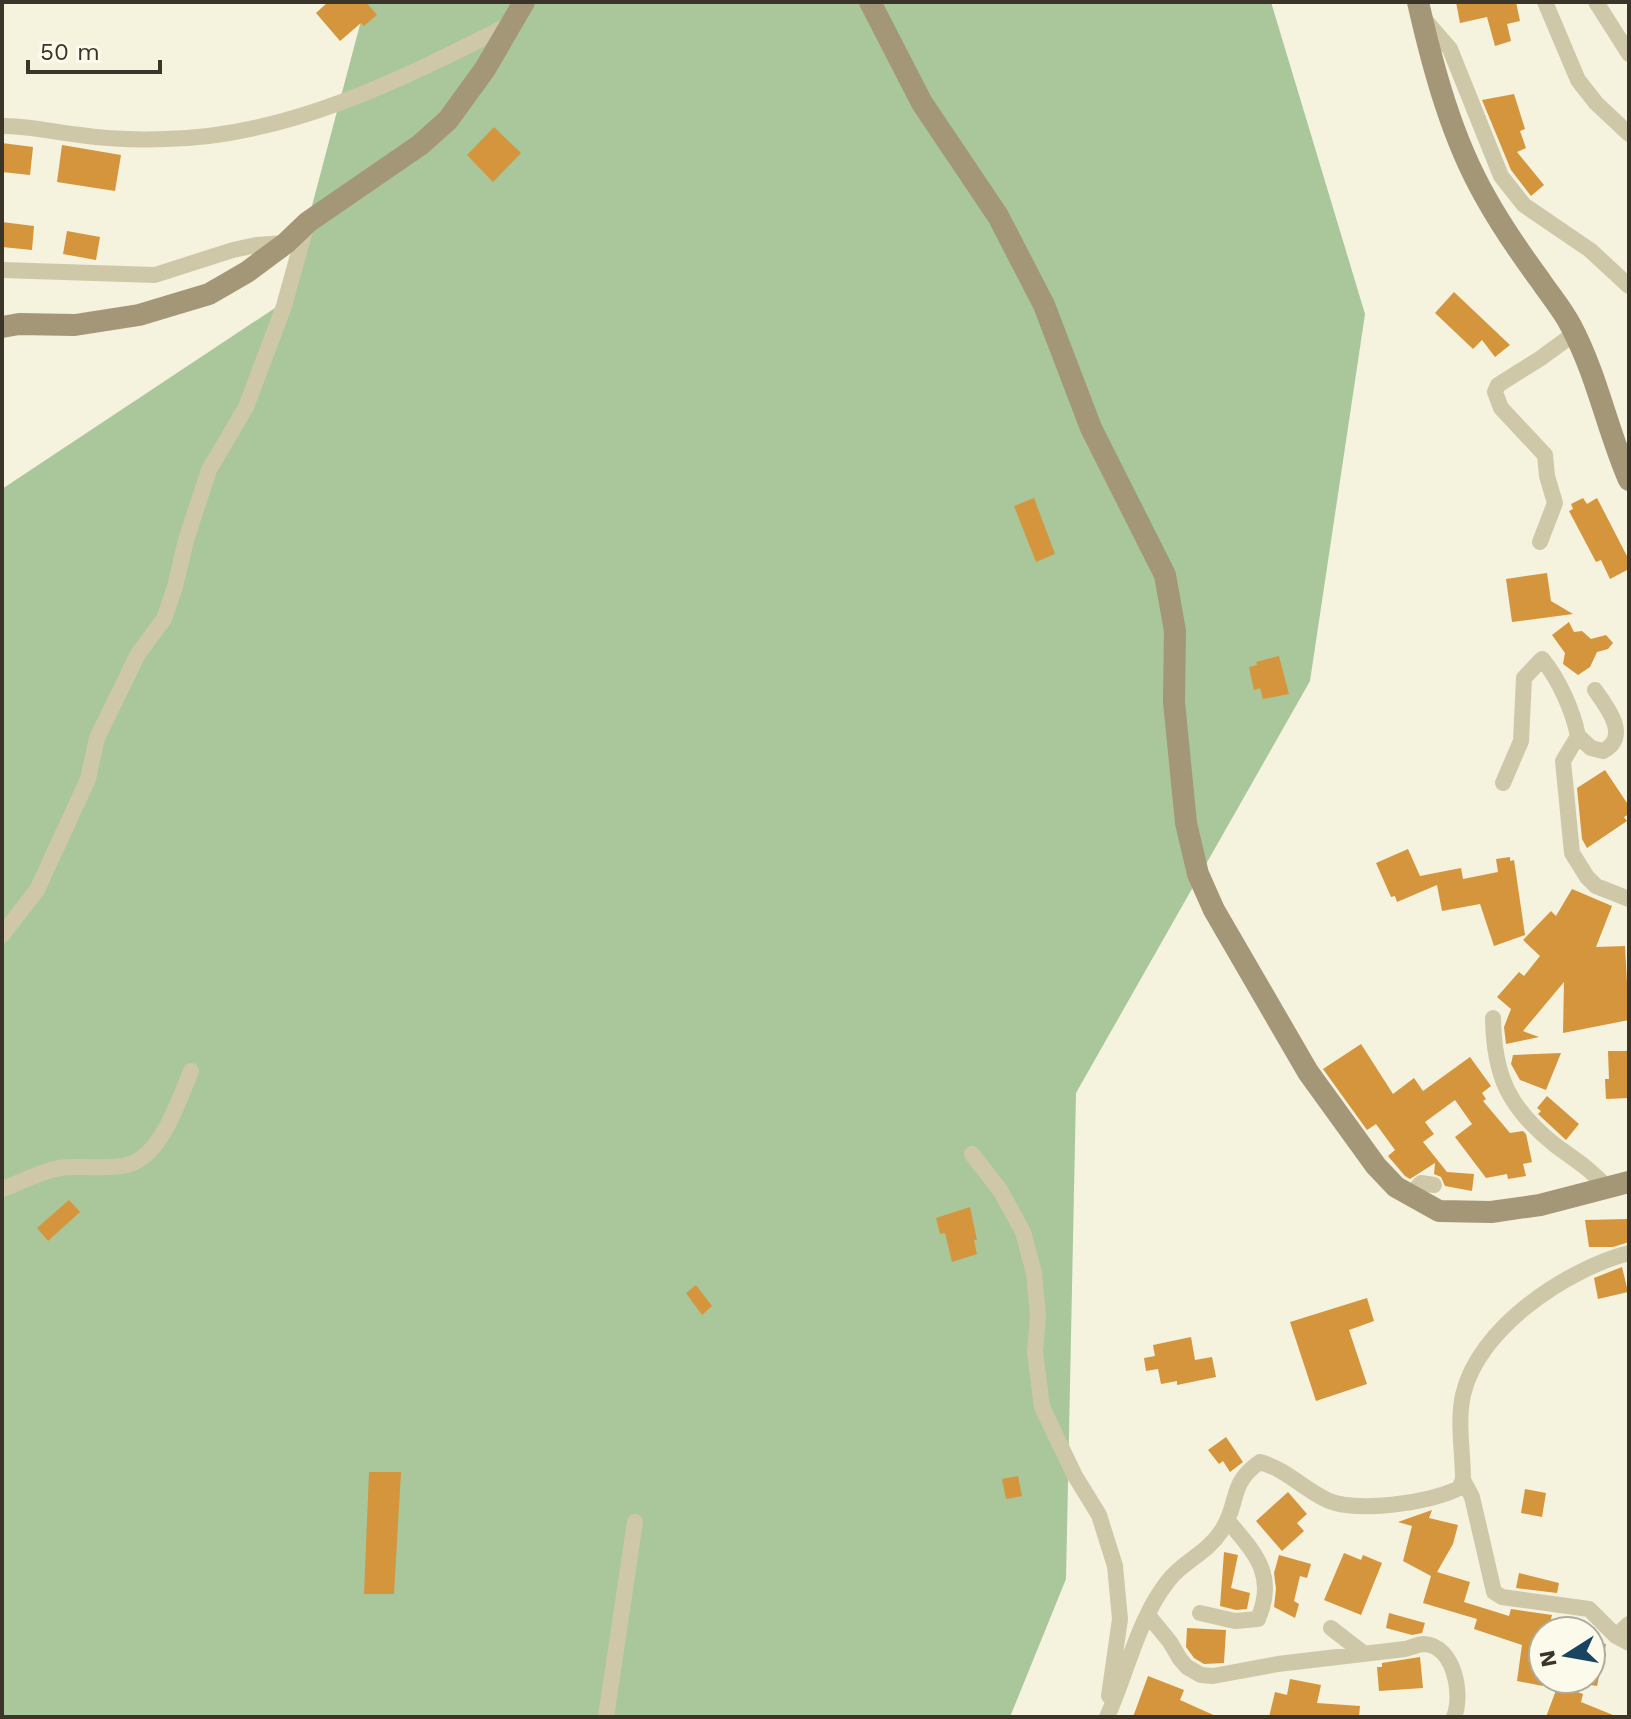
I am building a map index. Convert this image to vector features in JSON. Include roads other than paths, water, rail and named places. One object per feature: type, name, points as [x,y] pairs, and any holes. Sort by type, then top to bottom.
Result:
[{"type":"street","points":[[2,327],[19,324],[75,325],[139,315],[180,304],[226,285],[286,243],[308,222],[420,145],[448,120],[485,69],[524,2]]},
{"type":"street","points":[[870,2],[922,103],[998,216],[1044,305],[1091,428],[1165,575],[1175,631],[1174,702],[1186,823],[1198,874],[1214,910],[1308,1072],[1376,1166],[1396,1187],[1439,1211],[1491,1212],[1540,1205],[1618,1185]]},
{"type":"street","points":[[1545,2],[1578,80],[1596,103],[1629,134]]},
{"type":"street","points":[[1596,2],[1629,54]]},
{"type":"street","points":[[1419,9],[1450,49],[1501,176],[1524,205],[1590,250],[1629,286]]},
{"type":"street","points":[[1419,9],[1467,160],[1485,197],[1520,254],[1575,333],[1590,363],[1614,446],[1629,480]]},
{"type":"street","points":[[2,126],[83,136],[166,139],[221,134],[293,119],[405,77],[509,25]]},
{"type":"street","points":[[2,935],[37,890],[88,779],[102,726],[138,654],[164,619],[209,470],[246,407],[284,306],[308,222]]},
{"type":"street","points":[[2,270],[155,275],[233,250],[286,243]]},
{"type":"street","points":[[1540,542],[1555,503],[1545,455],[1501,408],[1495,392],[1498,385],[1532,365],[1575,333]]},
{"type":"street","points":[[1503,783],[1521,741],[1524,678],[1544,652],[1575,719],[1578,736],[1591,748],[1603,751],[1615,744],[1618,737],[1614,717],[1595,690]]},
{"type":"street","points":[[1578,736],[1563,761],[1572,853],[1596,886],[1629,899]]},
{"type":"street","points":[[1493,1018],[1493,1044],[1513,1105],[1556,1145],[1618,1185]]},
{"type":"street","points":[[2,1189],[56,1169],[129,1165],[154,1147],[191,1071]]},
{"type":"street","points":[[972,1154],[1000,1190],[1023,1232],[1035,1287],[1038,1316],[1035,1352],[1042,1407],[1075,1476],[1099,1515],[1115,1566],[1120,1619],[1106,1717]]},
{"type":"street","points":[[1410,1196],[1421,1183],[1434,1185]]},
{"type":"street","points":[[1625,1634],[1589,1609],[1502,1597],[1494,1592],[1472,1497],[1463,1480],[1460,1415],[1464,1392],[1475,1363],[1498,1334],[1547,1291],[1608,1258],[1629,1253]]},
{"type":"street","points":[[1106,1717],[1148,1615],[1169,1580],[1210,1547],[1228,1521],[1240,1479],[1260,1462],[1279,1467],[1322,1498],[1354,1507],[1378,1506],[1451,1492],[1459,1488],[1463,1480]]},
{"type":"street","points":[[1200,1613],[1249,1621],[1258,1619],[1263,1607],[1266,1593],[1260,1562],[1253,1549],[1228,1521]]},
{"type":"street","points":[[606,1717],[635,1522]]},
{"type":"street","points":[[1148,1615],[1187,1667],[1201,1675],[1213,1676],[1423,1644],[1439,1650],[1450,1664],[1459,1703],[1454,1717]]},
{"type":"street","points":[[1331,1628],[1362,1652]]}]
